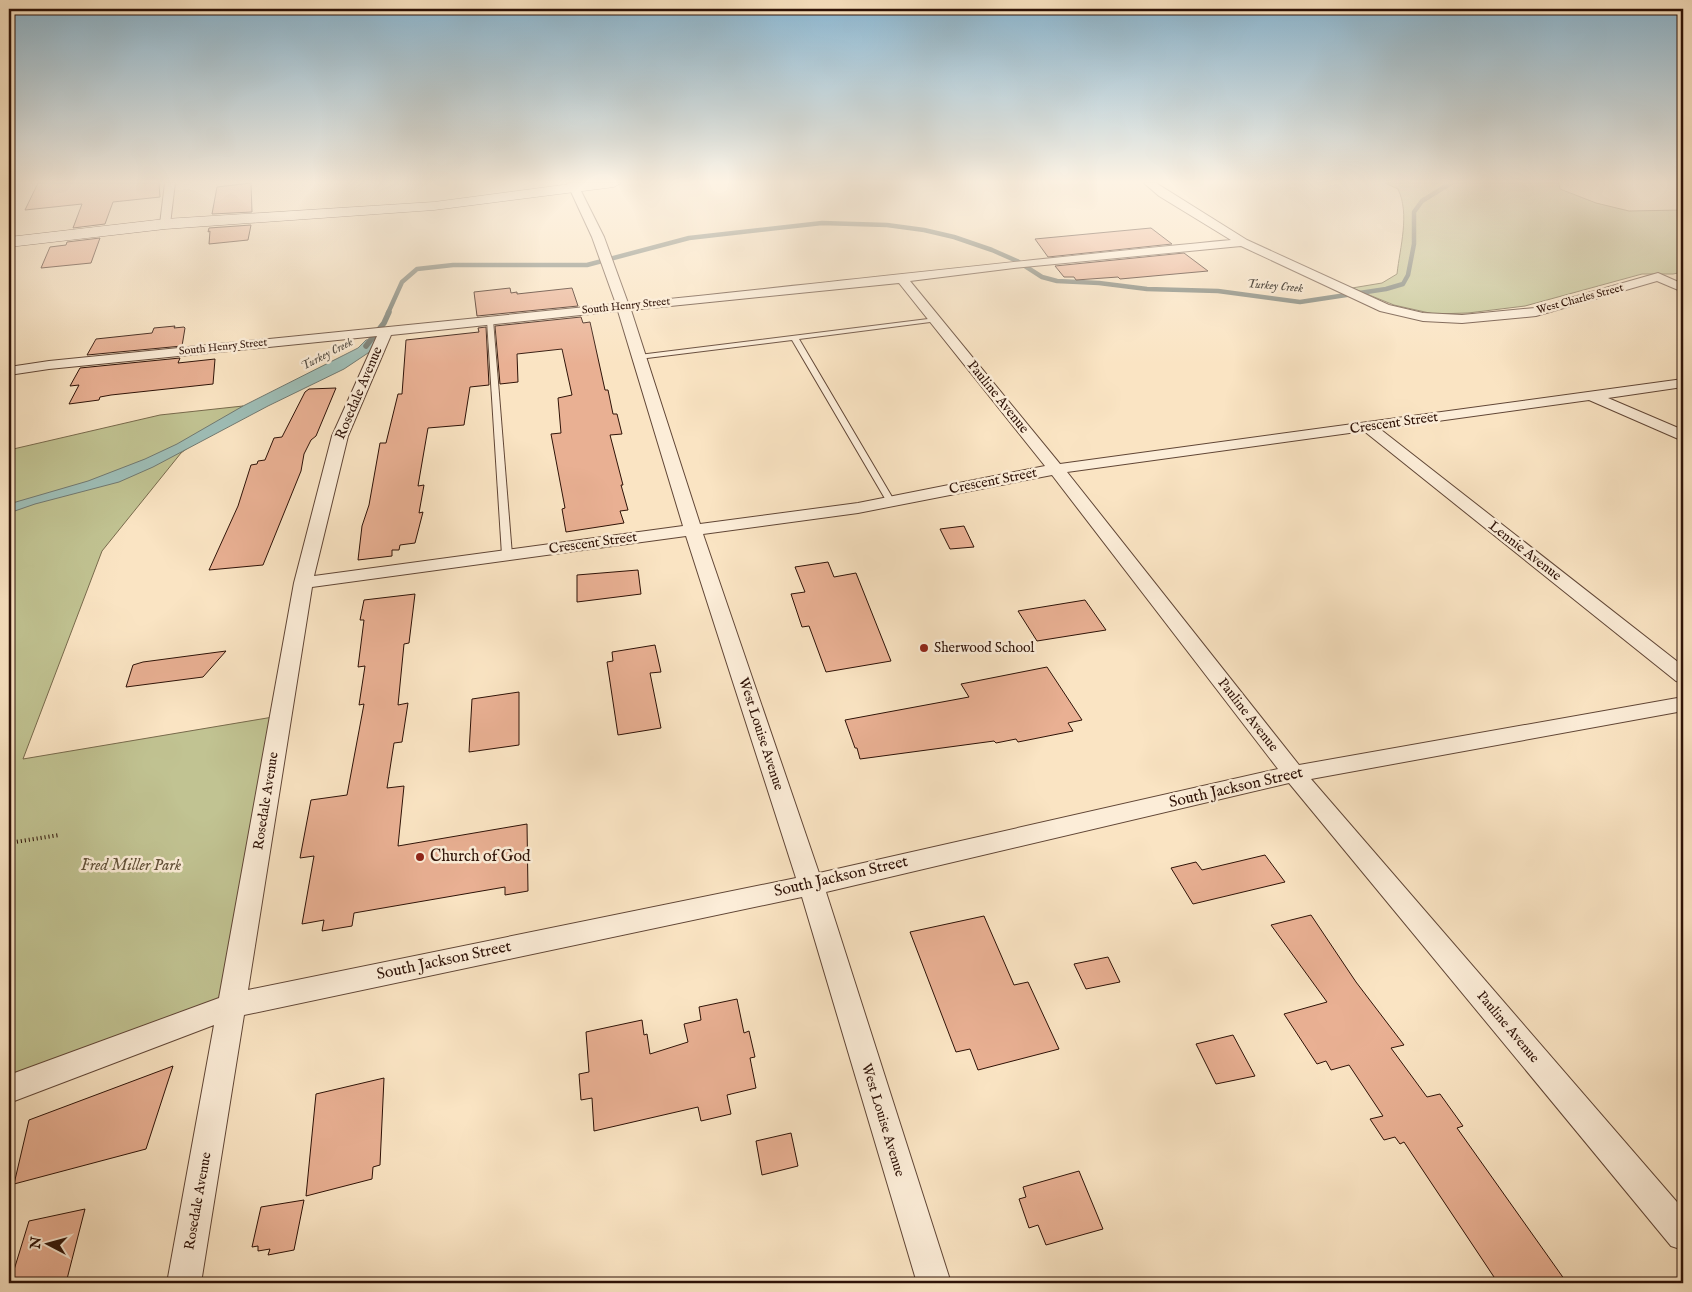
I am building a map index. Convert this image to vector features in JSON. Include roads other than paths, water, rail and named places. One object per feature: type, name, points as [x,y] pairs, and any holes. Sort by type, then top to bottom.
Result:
[{"type":"street","name":"West Louise Avenue","points":[[600,243],[623,306],[693,530],[811,884],[934,1283]]},
{"type":"street","name":"South Henry Street","points":[[9,371],[49,365],[386,330],[902,279],[1014,264],[1230,243]]},
{"type":"street","name":"West Charles Street","points":[[1246,243],[1385,308],[1423,317],[1462,319],[1536,312],[1658,277],[1683,288]]},
{"type":"street","name":"Pauline Avenue","points":[[902,279],[1056,469],[1294,774],[1683,1234]]},
{"type":"street","name":"Rosedale Avenue","points":[[184,1283],[303,582],[340,436],[386,330]]},
{"type":"street","name":"Crescent Street","points":[[303,582],[858,508],[1056,469],[1683,382]]},
{"type":"street","points":[[1592,396],[1683,436]]},
{"type":"street","name":"Lennie Avenue","points":[[1368,426],[1683,676]]},
{"type":"street","name":"South Jackson Street","points":[[9,1089],[232,1006],[811,884],[1294,774],[1683,704]]},
{"type":"lane","points":[[490,320],[507,555]]},
{"type":"lane","points":[[639,357],[936,320]]},
{"type":"lane","points":[[794,337],[891,502]]},
{"type":"water","name":"Turkey Creek","points":[[377,339],[371,351],[344,369],[268,406],[153,467],[119,482],[35,504],[9,513],[9,504],[88,481],[145,459],[177,444],[243,406],[358,348],[366,340]]},
{"type":"waterway","name":"Turkey Creek","points":[[388,313],[402,282],[417,269],[453,265],[587,265],[669,243]]},
{"type":"waterway","name":"Turkey Creek","points":[[972,243],[1017,261],[1042,277],[1057,281],[1099,283],[1147,289],[1218,291],[1300,302],[1386,289],[1403,284],[1408,275],[1414,243]]},
{"type":"waterway","name":"Turkey Creek","points":[[366,346],[384,323],[389,312]]},
{"type":"place","name":"Sherwood School","points":[[924,648]]},
{"type":"place","name":"Church of God","points":[[420,857]]},
{"type":"park label","name":"Fred Miller Park","points":[[131,866]]}]
